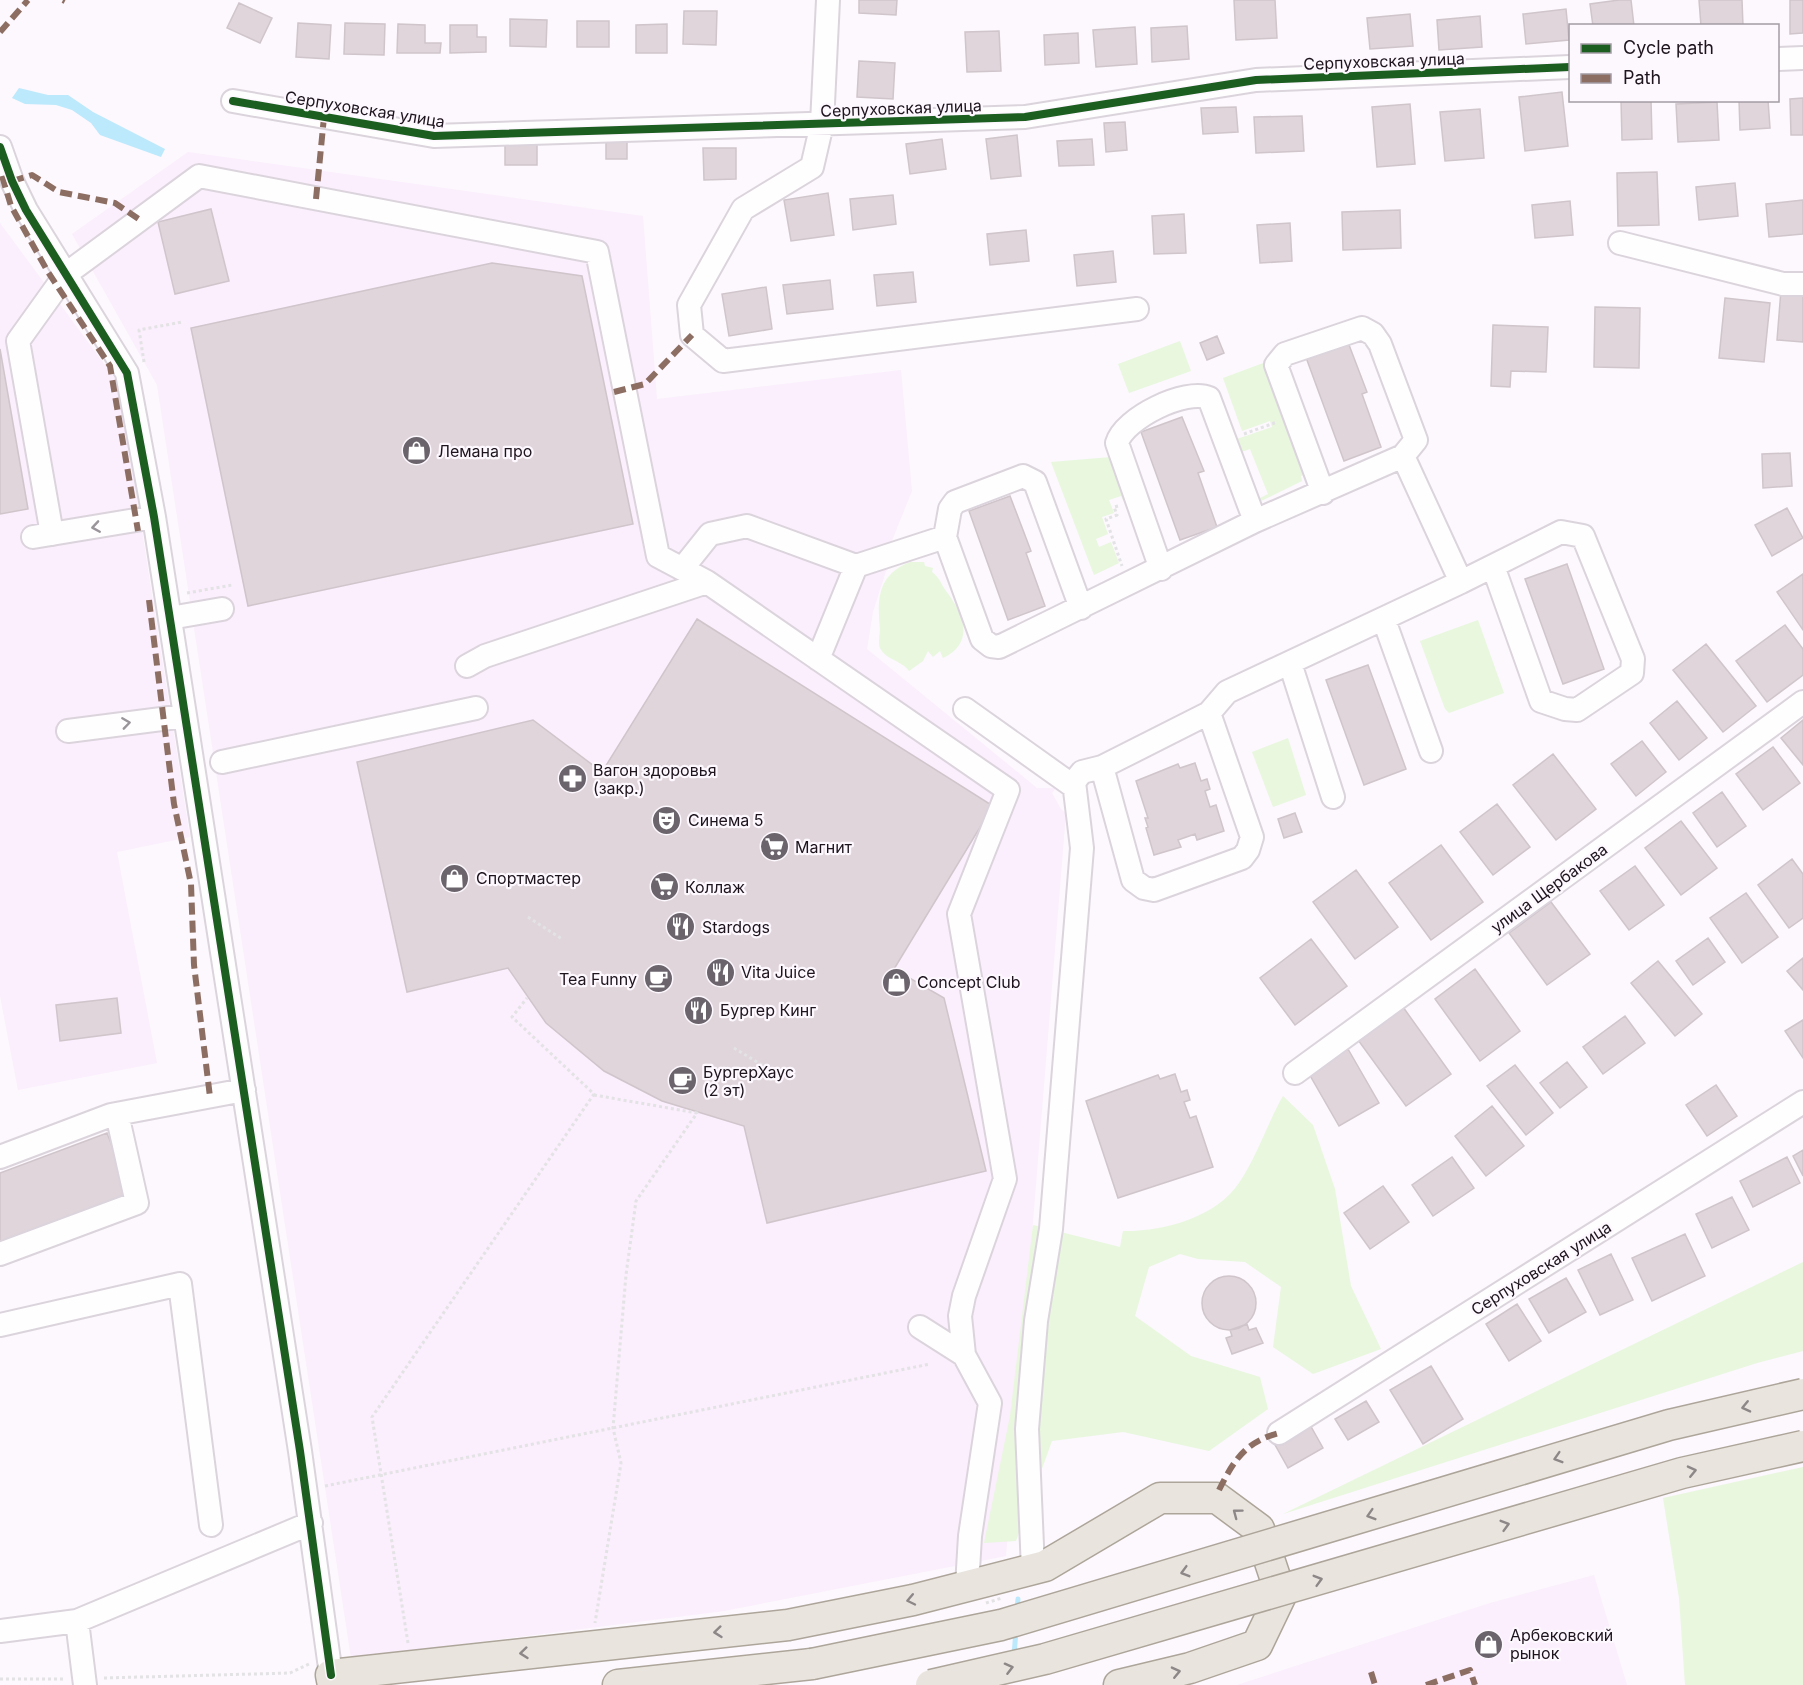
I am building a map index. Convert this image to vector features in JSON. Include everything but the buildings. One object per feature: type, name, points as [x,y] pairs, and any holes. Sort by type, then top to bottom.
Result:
[{"type":"main road","points":[[618,1685],[812,1664],[1001,1625],[1669,1425],[1803,1394]]},
{"type":"main road","points":[[931,1685],[1045,1659],[1682,1473],[1803,1446]]},
{"type":"main road","points":[[331,1672],[788,1625],[967,1586],[1045,1566],[1160,1498],[1217,1498],[1259,1529],[1281,1595],[1257,1645],[1190,1668],[1119,1685]]},
{"type":"street","points":[[828,0],[822,124],[812,167],[743,209],[689,305],[692,335],[723,361],[1137,309]]},
{"type":"street","points":[[1779,59],[1803,58]]},
{"type":"street","name":"Серпуховская улица","points":[[233,101],[434,136],[1025,117],[1256,80],[1569,67]]},
{"type":"street","points":[[0,147],[6,182],[128,373],[154,517],[244,1090],[306,1490],[331,1672]]},
{"type":"street","points":[[154,517],[42,536],[18,341],[66,274],[200,176],[597,252],[658,555],[707,582],[1008,790],[959,914],[1005,1179],[964,1296],[960,1316],[964,1355],[990,1404],[970,1536],[967,1586]]},
{"type":"street","points":[[1620,243],[1783,284],[1803,285]]},
{"type":"street","points":[[1081,608],[1035,482],[1023,476],[955,502],[950,509],[945,537],[982,639],[991,646],[999,647],[1081,608],[1161,569],[1256,521],[1323,493],[1403,456],[1416,440],[1380,344],[1373,334],[1362,328],[1280,358],[1276,365],[1323,493]]},
{"type":"street","points":[[1161,569],[1117,443],[1140,415],[1196,394],[1209,398],[1256,521]]},
{"type":"street","points":[[1403,456],[1461,582]]},
{"type":"street","points":[[682,569],[710,534],[728,528],[747,526],[856,566],[945,537]]},
{"type":"street","points":[[1033,1569],[1027,1429],[1036,1321],[1051,1229],[1082,848],[1073,786],[1082,772],[1102,767],[1209,713],[1227,692],[1384,620],[1492,566],[1561,532],[1583,536],[1634,659],[1632,673],[1576,710],[1541,701],[1492,566]]},
{"type":"street","points":[[818,659],[856,566]]},
{"type":"street","points":[[466,666],[485,656],[707,582]]},
{"type":"street","points":[[168,608],[222,609]]},
{"type":"street","points":[[1384,620],[1431,751]]},
{"type":"street","points":[[1290,663],[1333,797]]},
{"type":"street","name":"улица Щербакова","points":[[1295,1073],[1803,702]]},
{"type":"street","points":[[222,762],[476,708]]},
{"type":"street","points":[[965,709],[1073,786]]},
{"type":"street","points":[[1102,767],[1136,884],[1154,890],[1242,858],[1248,850],[1252,837],[1209,713]]},
{"type":"street","points":[[68,730],[185,716]]},
{"type":"street","points":[[0,1157],[117,1114],[244,1090]]},
{"type":"street","name":"Серпуховская улица","points":[[1279,1433],[1803,1102]]},
{"type":"street","points":[[0,1254],[137,1203],[117,1114]]},
{"type":"street","points":[[0,1325],[180,1284],[211,1525]]},
{"type":"street","points":[[920,1327],[964,1355]]},
{"type":"street","points":[[0,1631],[77,1622],[310,1523]]},
{"type":"street","points":[[77,1622],[85,1682]]},
{"type":"path","points":[[1225,441],[1295,416]]},
{"type":"path","points":[[1122,566],[1106,519],[1117,515],[1114,507],[1137,500]]},
{"type":"path","points":[[168,608],[232,585]]},
{"type":"path","points":[[528,917],[562,939]]},
{"type":"path","points":[[527,998],[512,1017],[594,1094],[697,1113],[636,1201],[626,1275],[613,1428],[621,1463],[595,1614]]},
{"type":"path","points":[[734,1048],[772,1071]]},
{"type":"path","points":[[411,1665],[372,1417],[594,1094]]},
{"type":"path","points":[[306,1490],[930,1364]]},
{"type":"path","points":[[0,1679],[85,1682],[331,1672]]},
{"type":"shaded area","points":[[188,152],[643,216],[657,399],[901,370],[912,491],[889,550],[896,562],[886,571],[873,612],[867,649],[1037,788],[1056,788],[1052,793],[1061,809],[1066,813],[1006,1556],[724,1611],[351,1658],[157,385],[72,234]]},
{"type":"shaded area","points":[[0,223],[119,384],[190,837],[117,852],[157,1063],[18,1090],[0,996]]},
{"type":"shaded area","name":"Арбековский рынок","points":[[1594,1575],[1627,1685],[1237,1685],[1490,1603]]},
{"type":"green space","points":[[1180,341],[1191,371],[1129,393],[1118,364]]},
{"type":"green space","points":[[1266,362],[1306,474],[1301,476],[1302,481],[1259,502],[1258,499],[1268,494],[1250,449],[1236,454],[1231,441],[1272,427],[1270,421],[1242,431],[1223,378]]},
{"type":"green space","points":[[1111,457],[1128,500],[1124,502],[1121,496],[1109,500],[1114,513],[1102,517],[1108,534],[1096,539],[1099,547],[1111,542],[1119,563],[1094,575],[1051,462]]},
{"type":"green space","points":[[910,562],[924,562],[925,566],[933,568],[932,572],[957,608],[963,627],[963,636],[960,644],[943,658],[940,651],[933,657],[928,651],[923,661],[909,671],[880,648],[879,607],[886,581],[899,567]]},
{"type":"green space","points":[[1478,620],[1504,693],[1449,713],[1445,709],[1420,641]]},
{"type":"green space","points":[[1288,738],[1306,795],[1273,807],[1252,752]]},
{"type":"green space","points":[[1283,1096],[1313,1125],[1335,1189],[1351,1286],[1381,1349],[1313,1374],[1273,1347],[1281,1287],[1245,1262],[1198,1259],[1180,1254],[1149,1267],[1135,1316],[1191,1356],[1260,1377],[1268,1409],[1209,1451],[1123,1432],[1052,1441],[1016,1541],[984,1543],[1010,1416],[1033,1225],[1120,1247],[1123,1231],[1154,1229],[1202,1214],[1229,1195],[1239,1183]]},
{"type":"green space","points":[[1803,1262],[1803,1351],[1757,1363],[1283,1514]]},
{"type":"green space","points":[[1803,1467],[1803,1685],[1685,1685],[1679,1598],[1663,1498]]},
{"type":"water","points":[[19,88],[48,95],[68,95],[93,112],[165,149],[161,157],[100,135],[91,123],[72,110],[56,105],[25,104],[12,98]]},
{"type":"waterway","points":[[1017,1612],[1018,1599]]},
{"type":"waterway","points":[[1014,1656],[1016,1630]]},
{"type":"marked path","points":[[0,32],[28,0]]},
{"type":"marked path","points":[[316,199],[324,117]]},
{"type":"marked path","points":[[12,181],[32,175],[59,192],[115,203],[140,220]]},
{"type":"marked path","points":[[2,176],[11,206],[48,272],[110,366],[138,531]]},
{"type":"marked path","points":[[614,392],[645,384],[692,335]]},
{"type":"marked path","points":[[149,600],[174,804],[191,884],[194,965],[210,1097]]},
{"type":"marked path","points":[[1219,1490],[1236,1461],[1249,1447],[1257,1441],[1279,1433]]},
{"type":"marked path","points":[[1426,1685],[1470,1670],[1475,1685]]},
{"type":"marked path","points":[[1371,1672],[1375,1685]]},
{"type":"cycle path","points":[[233,101],[434,136],[1025,117],[1256,80],[1569,67]]},
{"type":"cycle path","points":[[0,147],[12,181],[26,210],[127,373],[154,517],[300,1451],[331,1675]]},
{"type":"place","name":"Лемана про","points":[[417,451]]},
{"type":"place","name":"Вагон здоровья (закр.)","points":[[572,779]]},
{"type":"place","name":"Синема 5","points":[[667,820]]},
{"type":"place","name":"Магнит","points":[[774,847]]},
{"type":"place","name":"Спортмастер","points":[[455,878]]},
{"type":"place","name":"Коллаж","points":[[664,887]]},
{"type":"place","name":"Stardogs","points":[[681,927]]},
{"type":"place","name":"Vita Juice","points":[[720,972]]},
{"type":"place","name":"Tea Funny","points":[[658,979]]},
{"type":"place","name":"Concept Club","points":[[896,982]]},
{"type":"place","name":"Бургер Кинг","points":[[699,1010]]},
{"type":"place","name":"БургерХаус (2 эт)","points":[[682,1081]]},
{"type":"place","name":"Арбековский рынок","points":[[1489,1644]]}]
